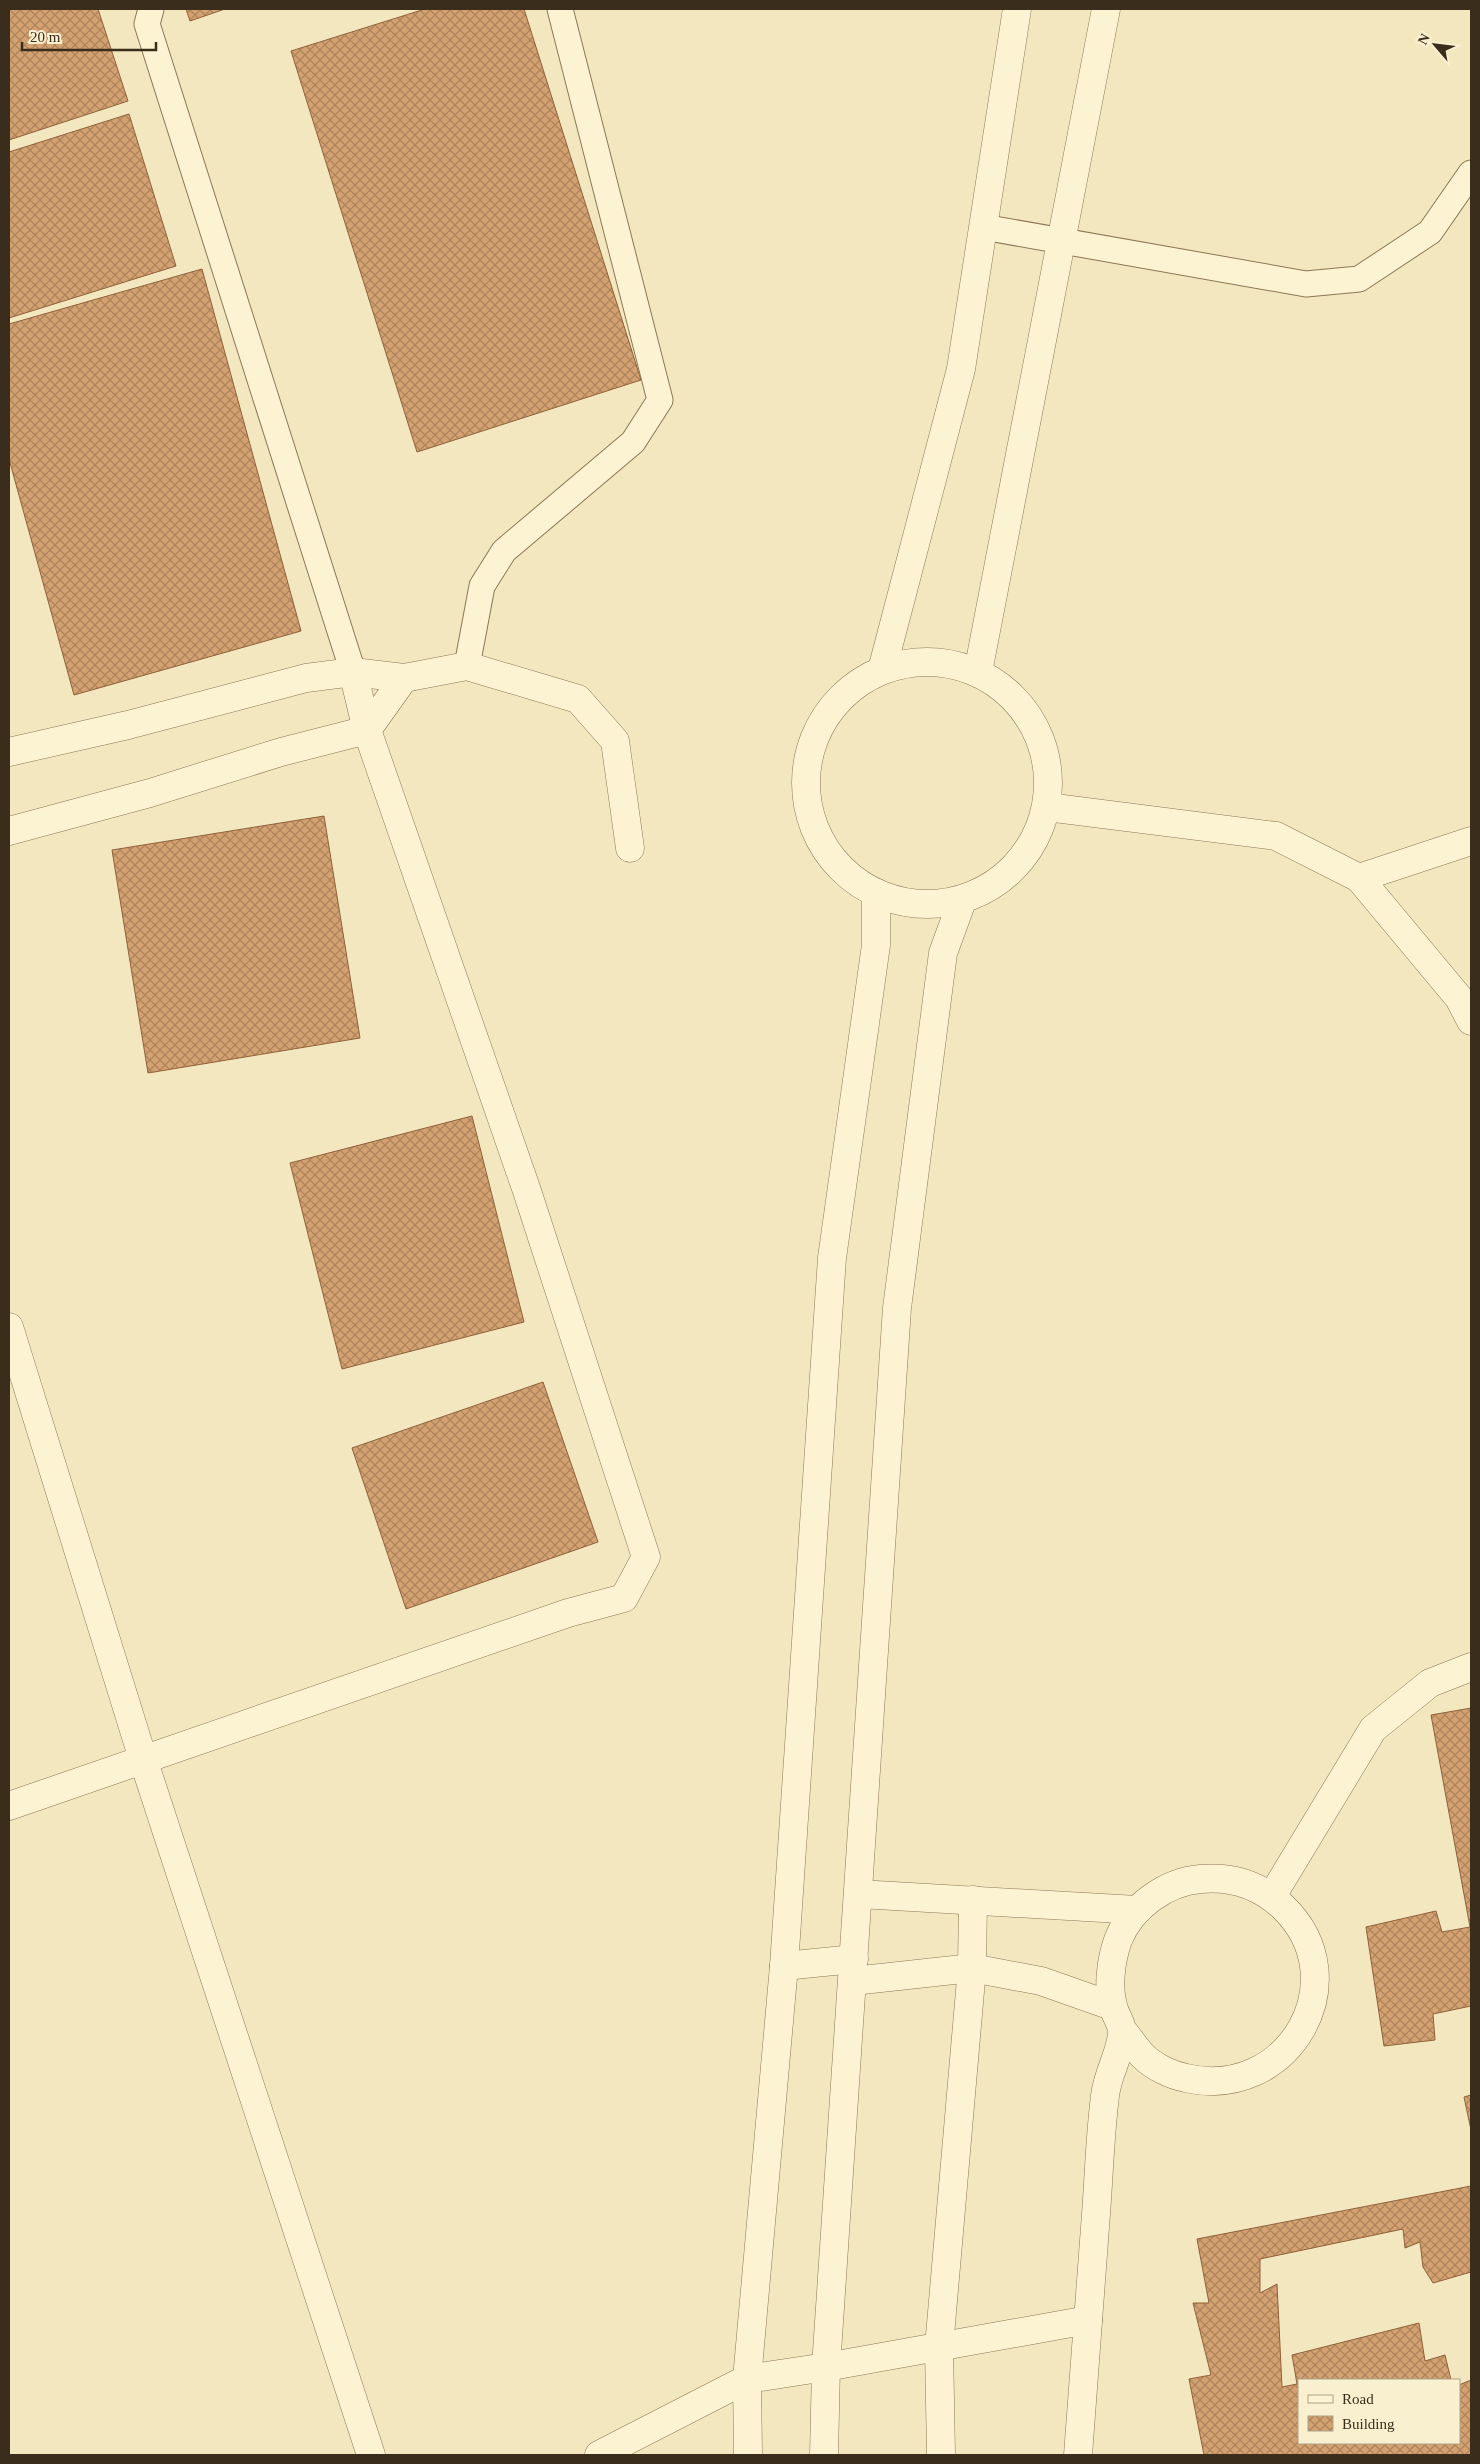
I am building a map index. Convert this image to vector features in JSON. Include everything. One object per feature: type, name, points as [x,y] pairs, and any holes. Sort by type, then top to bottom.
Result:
[{"type":"street","points":[[882,670],[961,369],[1017,9]]},
{"type":"street","points":[[978,672],[1063,240],[1106,9]]},
{"type":"street","points":[[914,661],[946,662],[978,672],[1012,694],[1036,727],[1048,765],[1047,807],[1036,838],[1018,866],[992,887],[962,901],[933,906],[904,903],[876,895],[842,872],[818,840],[806,801],[808,760],[822,722],[848,691],[882,670],[914,661]]},
{"type":"street","points":[[9,752],[128,725],[306,678],[353,672],[404,678],[467,666],[578,699],[615,741],[630,848]]},
{"type":"street","points":[[9,1806],[568,1613],[624,1598],[646,1557],[527,1192],[367,730],[353,672]]},
{"type":"street","points":[[9,831],[150,793],[281,752],[367,730],[404,678]]},
{"type":"street","points":[[1047,807],[1276,836],[1359,878],[1459,998],[1471,1021]]},
{"type":"street","points":[[1359,878],[1471,841]]},
{"type":"street","points":[[748,2455],[747,2379],[784,1966],[832,1258],[876,945],[876,895]]},
{"type":"street","points":[[824,2455],[826,2367],[897,1308],[942,952],[962,901]]},
{"type":"street","points":[[9,1327],[143,1759],[371,2455]]},
{"type":"street","points":[[1272,1896],[1373,1729],[1430,1683],[1471,1667]]},
{"type":"street","points":[[1217,1877],[1245,1882],[1272,1896],[1296,1919],[1310,1948],[1315,1982],[1309,2014],[1292,2044],[1268,2066],[1238,2080],[1204,2082],[1172,2075],[1144,2058],[1123,2031],[1112,2006],[1110,1971],[1119,1938],[1137,1910],[1161,1891],[1188,1880],[1217,1877]]},
{"type":"street","points":[[859,1894],[1137,1910]]},
{"type":"street","points":[[941,2455],[939,2347],[972,1968],[973,1900]]},
{"type":"street","points":[[784,1966],[854,1970],[972,1968],[1040,1981],[1112,2006]]},
{"type":"street","points":[[1078,2455],[1105,2093],[1123,2031]]},
{"type":"street","points":[[600,2455],[747,2379],[826,2367],[1088,2320]]},
{"type":"lane","points":[[151,9],[147,24],[353,672]]},
{"type":"lane","points":[[467,666],[482,586],[504,551],[634,442],[660,400],[560,9]]},
{"type":"lane","points":[[983,227],[1306,284],[1359,278],[1430,232],[1471,173]]},
{"type":"building","points":[[9,9],[98,9],[128,101],[9,140]]},
{"type":"building","points":[[186,9],[225,9],[190,21]]},
{"type":"building","points":[[425,9],[524,9],[641,380],[417,452],[291,51]]},
{"type":"building","points":[[129,114],[176,266],[9,318],[9,152]]},
{"type":"building","points":[[202,269],[301,631],[74,695],[9,459],[9,324]]},
{"type":"building","points":[[324,816],[360,1038],[148,1073],[112,850]]},
{"type":"building","points":[[472,1116],[524,1322],[342,1369],[290,1163]]},
{"type":"building","points":[[543,1382],[598,1542],[406,1609],[352,1448]]},
{"type":"building","points":[[1471,1708],[1471,2006],[1433,2014],[1435,2040],[1384,2046],[1366,1927],[1436,1911],[1442,1932],[1470,1927],[1431,1715]]},
{"type":"building","points":[[1471,2095],[1471,2130],[1464,2097]]},
{"type":"building","points":[[1471,2186],[1471,2272],[1433,2283],[1423,2267],[1420,2242],[1405,2248],[1403,2229],[1260,2259],[1260,2293],[1277,2284],[1282,2387],[1297,2384],[1292,2355],[1419,2323],[1425,2361],[1445,2355],[1451,2379],[1298,2379],[1298,2444],[1460,2444],[1460,2385],[1471,2380],[1471,2455],[1204,2455],[1189,2379],[1211,2375],[1193,2303],[1209,2303],[1197,2239]]}]
